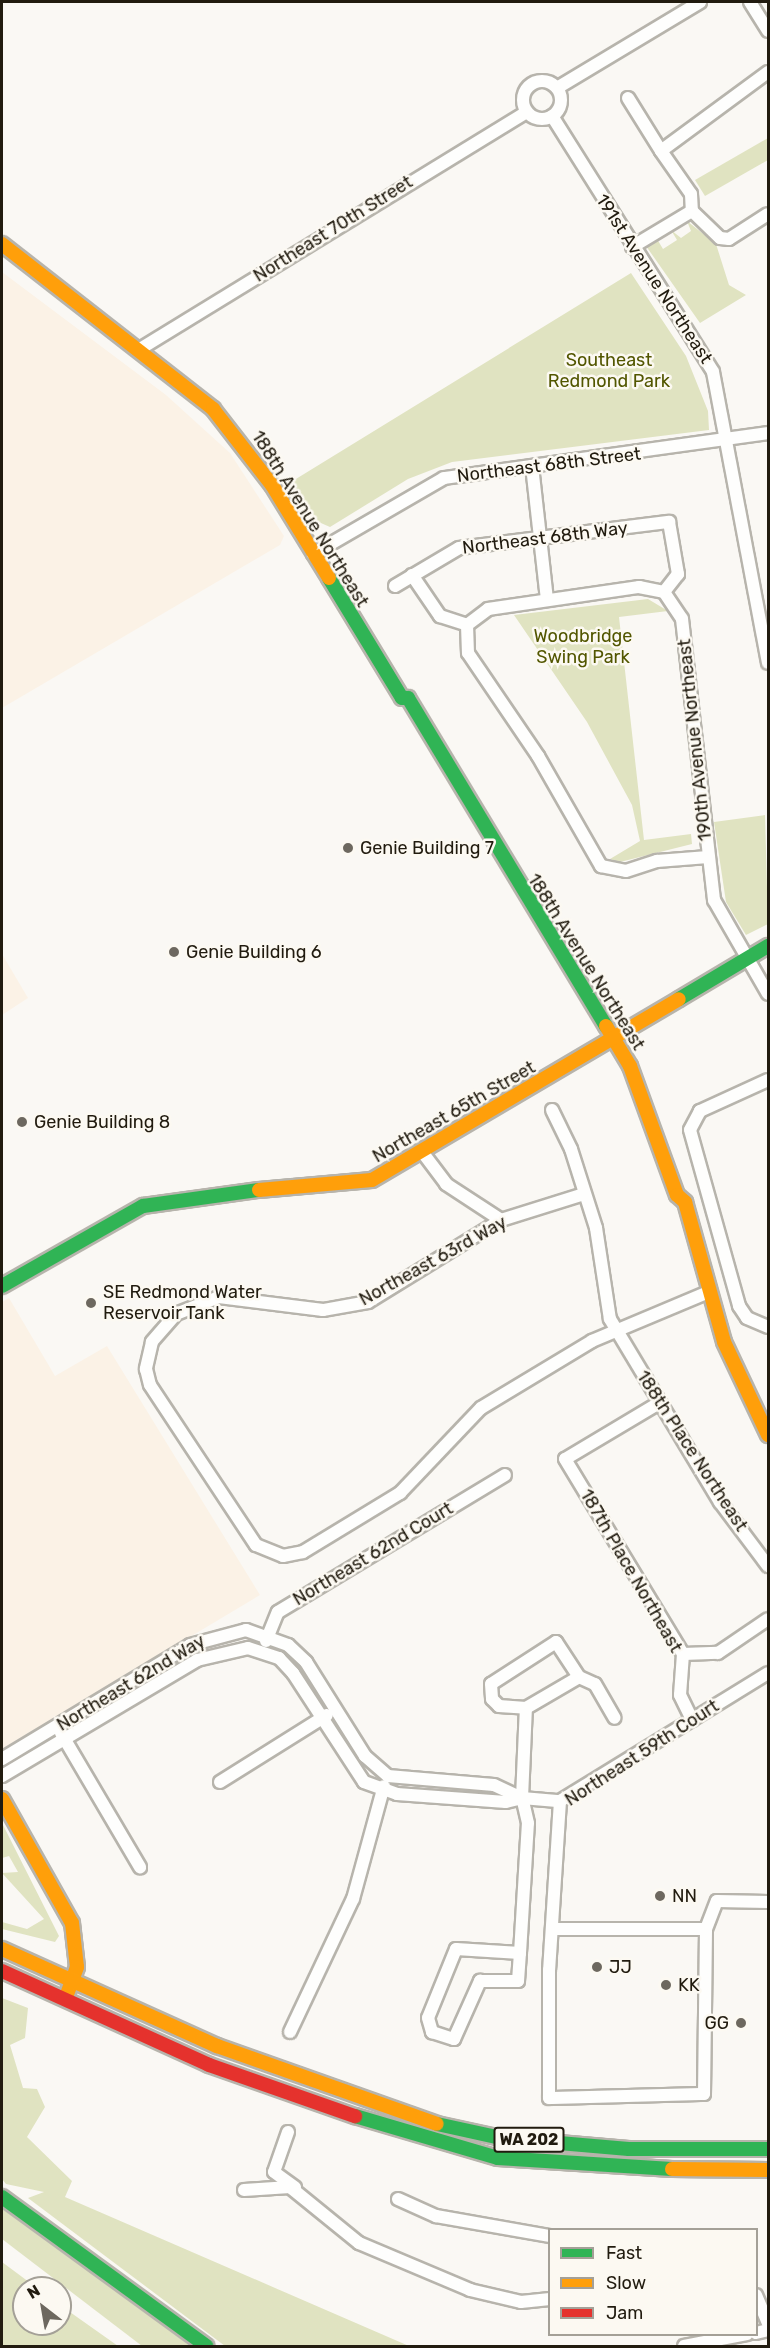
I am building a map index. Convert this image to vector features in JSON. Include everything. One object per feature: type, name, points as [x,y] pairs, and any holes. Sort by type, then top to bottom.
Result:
[{"type":"street","points":[[557,88],[700,2]]},
{"type":"street","points":[[750,2],[768,31]]},
{"type":"street","points":[[662,151],[768,72]]},
{"type":"street","points":[[543,80],[557,88],[561,103],[552,116],[538,119],[526,112],[522,96],[527,86],[543,80]]},
{"type":"street","points":[[628,98],[691,194],[692,211],[712,233],[729,239],[768,214]]},
{"type":"street","name":"Northeast 70th Street","points":[[140,349],[526,112]]},
{"type":"street","name":"191st Avenue Northeast","points":[[552,116],[632,247],[706,357],[729,442],[768,663]]},
{"type":"street","points":[[632,247],[692,211]]},
{"type":"street","name":"188th Avenue Northeast","points":[[2,244],[78,299],[84,311],[140,349],[213,409],[243,444],[402,698],[408,698],[426,726],[440,759],[614,1039],[648,1104],[677,1195],[685,1202],[704,1286],[766,1416],[768,1435]]},
{"type":"street","name":"188th Avenue Northeast","points":[[2,258],[76,311],[84,311]]},
{"type":"street","name":"Northeast 68th Street","points":[[313,554],[430,483],[532,466],[729,442],[768,433]]},
{"type":"street","points":[[532,466],[547,599]]},
{"type":"street","name":"Northeast 68th Way","points":[[395,586],[459,548],[669,522],[678,574],[664,592]]},
{"type":"street","points":[[412,575],[440,616],[468,625]]},
{"type":"street","points":[[468,625],[488,609],[547,599],[639,588],[664,592]]},
{"type":"street","name":"190th Avenue Northeast","points":[[664,592],[682,619],[708,857],[717,910],[768,994]]},
{"type":"street","points":[[468,625],[468,653],[538,756],[601,866],[626,871],[657,861],[708,857]]},
{"type":"street","name":"Northeast 65th Street","points":[[2,1286],[143,1206],[174,1198],[356,1185],[423,1153],[747,960],[768,945]]},
{"type":"street","points":[[763,1326],[739,1306],[691,1139],[694,1119],[709,1105],[768,1080]]},
{"type":"street","name":"188th Place Northeast","points":[[552,1110],[596,1228],[604,1307],[658,1403],[768,1566]]},
{"type":"street","points":[[423,1153],[446,1184],[501,1220]]},
{"type":"street","name":"Northeast 63rd Way","points":[[584,1194],[501,1220],[368,1302],[323,1310],[219,1297],[176,1314],[152,1342],[146,1369],[150,1385],[242,1531],[263,1549],[283,1556],[303,1552],[400,1493],[481,1408],[592,1341],[618,1334]]},
{"type":"street","points":[[618,1334],[704,1286]]},
{"type":"street","name":"187th Place Northeast","points":[[658,1403],[565,1459],[683,1654],[680,1695],[692,1720]]},
{"type":"street","name":"Northeast 62nd Court","points":[[263,1651],[278,1612],[505,1475]]},
{"type":"street","points":[[683,1654],[718,1653],[768,1619]]},
{"type":"street","name":"Northeast 62nd Way","points":[[2,1760],[207,1637],[246,1630],[268,1635]]},
{"type":"street","points":[[268,1635],[306,1662],[369,1762],[388,1776],[494,1785],[522,1798]]},
{"type":"street","points":[[579,1677],[526,1708],[499,1706],[491,1684],[556,1642],[579,1677],[595,1684],[615,1718]]},
{"type":"street","name":"Northeast 62nd Way","points":[[2,1776],[197,1660],[231,1649],[263,1651]]},
{"type":"street","points":[[263,1651],[293,1673],[355,1773],[382,1791],[506,1802],[522,1798],[560,1801]]},
{"type":"street","name":"Northeast 59th Court","points":[[706,1929],[704,2094],[549,2098],[549,1970],[555,1929],[560,1801],[768,1673]]},
{"type":"street","points":[[519,1953],[456,1949],[428,2018],[432,2031],[454,2039],[480,1981],[518,1981],[528,1823],[522,1798],[526,1708]]},
{"type":"street","points":[[220,1782],[336,1709]]},
{"type":"street","points":[[57,1727],[140,1868]]},
{"type":"street","points":[[290,2032],[353,1899],[388,1776]]},
{"type":"street","points":[[2,1799],[72,1923],[77,1944],[72,1980],[65,1999]]},
{"type":"street","points":[[555,1929],[706,1929],[717,1901],[768,1902]]},
{"type":"street","name":"WA 202","points":[[2,1949],[217,2046],[434,2123],[501,2138],[629,2149],[768,2149]]},
{"type":"street","name":"WA 202","points":[[2,1971],[209,2065],[429,2142],[498,2158],[628,2169],[768,2169]]},
{"type":"street","points":[[288,2132],[274,2172],[299,2192],[330,2225],[359,2244],[470,2290],[520,2302],[548,2299]]},
{"type":"street","points":[[244,2190],[265,2186],[299,2192]]},
{"type":"street","points":[[2,2197],[125,2282],[206,2346]]},
{"type":"street","points":[[398,2199],[436,2216],[548,2236]]},
{"type":"street","points":[[758,2300],[768,2323]]},
{"type":"street","points":[[684,2346],[736,2336]]},
{"type":"shaded area","points":[[2,272],[166,395],[230,453],[284,536],[280,545],[2,708]]},
{"type":"shaded area","points":[[2,954],[28,998],[2,1015]]},
{"type":"shaded area","points":[[9,1298],[55,1376],[107,1346],[260,1595],[2,1749],[2,1302]]},
{"type":"green space","points":[[768,138],[768,160],[705,196],[695,180]]},
{"type":"green space","points":[[687,221],[716,244],[729,285],[746,295],[700,323],[646,246],[657,239],[663,249],[677,240],[671,230],[681,238],[691,231]]},
{"type":"green space","name":"Southeast Redmond Park","points":[[631,273],[686,356],[708,411],[709,430],[452,462],[408,479],[330,527],[314,520],[291,482]]},
{"type":"green space","name":"Woodbridge Swing Park","points":[[648,599],[668,611],[619,617],[644,840],[691,834],[692,844],[620,862],[610,859],[640,841],[632,805],[587,722],[514,615]]},
{"type":"green space","points":[[765,815],[768,924],[746,935],[726,902],[714,822]]},
{"type":"green space","points":[[2,1823],[59,1936],[55,1942],[2,1929],[2,1922],[27,1929],[44,1919],[2,1873],[18,1872],[9,1856],[2,1858]]},
{"type":"green space","points":[[2,1998],[28,2008],[25,2038],[10,2045],[23,2088],[37,2089],[45,2107],[27,2137],[72,2181],[65,2197],[409,2346],[225,2346],[28,2198],[44,2192],[6,2184],[2,2179]]},
{"type":"green space","points":[[2,2209],[87,2266],[190,2346],[142,2346],[72,2292],[72,2276],[50,2276],[2,2239]]},
{"type":"green space","points":[[2,2262],[21,2276],[12,2276],[12,2336],[72,2336],[72,2313],[118,2346],[2,2346]]},
{"type":"traffic: fast","points":[[329,578],[402,698],[408,698],[606,1026]]},
{"type":"traffic: fast","points":[[679,999],[768,946]]},
{"type":"traffic: fast","points":[[2,1286],[143,1206],[259,1190]]},
{"type":"traffic: fast","points":[[355,2116],[498,2158],[672,2169]]},
{"type":"traffic: fast","points":[[437,2124],[501,2138],[629,2149],[768,2149]]},
{"type":"traffic: fast","points":[[2,2197],[206,2346]]},
{"type":"traffic: slow","points":[[2,244],[213,409],[272,485],[329,578]]},
{"type":"traffic: slow","points":[[259,1190],[372,1180],[679,999]]},
{"type":"traffic: slow","points":[[606,1026],[630,1066],[677,1195],[685,1202],[724,1342],[768,1435]]},
{"type":"traffic: slow","points":[[2,1799],[72,1923],[77,1967],[67,1995]]},
{"type":"traffic: slow","points":[[2,1949],[217,2046],[437,2124]]},
{"type":"traffic: slow","points":[[672,2169],[768,2170]]},
{"type":"traffic: jam","points":[[2,1971],[209,2065],[355,2116]]},
{"type":"place","name":"Genie Building 7","points":[[348,848]]},
{"type":"place","name":"Genie Building 6","points":[[174,952]]},
{"type":"place","name":"Genie Building 8","points":[[22,1122]]},
{"type":"place","name":"SE Redmond Water Reservoir Tank","points":[[91,1303]]},
{"type":"place","name":"NN","points":[[660,1896]]},
{"type":"place","name":"JJ","points":[[597,1967]]},
{"type":"place","name":"KK","points":[[666,1985]]},
{"type":"place","name":"GG","points":[[741,2023]]}]
